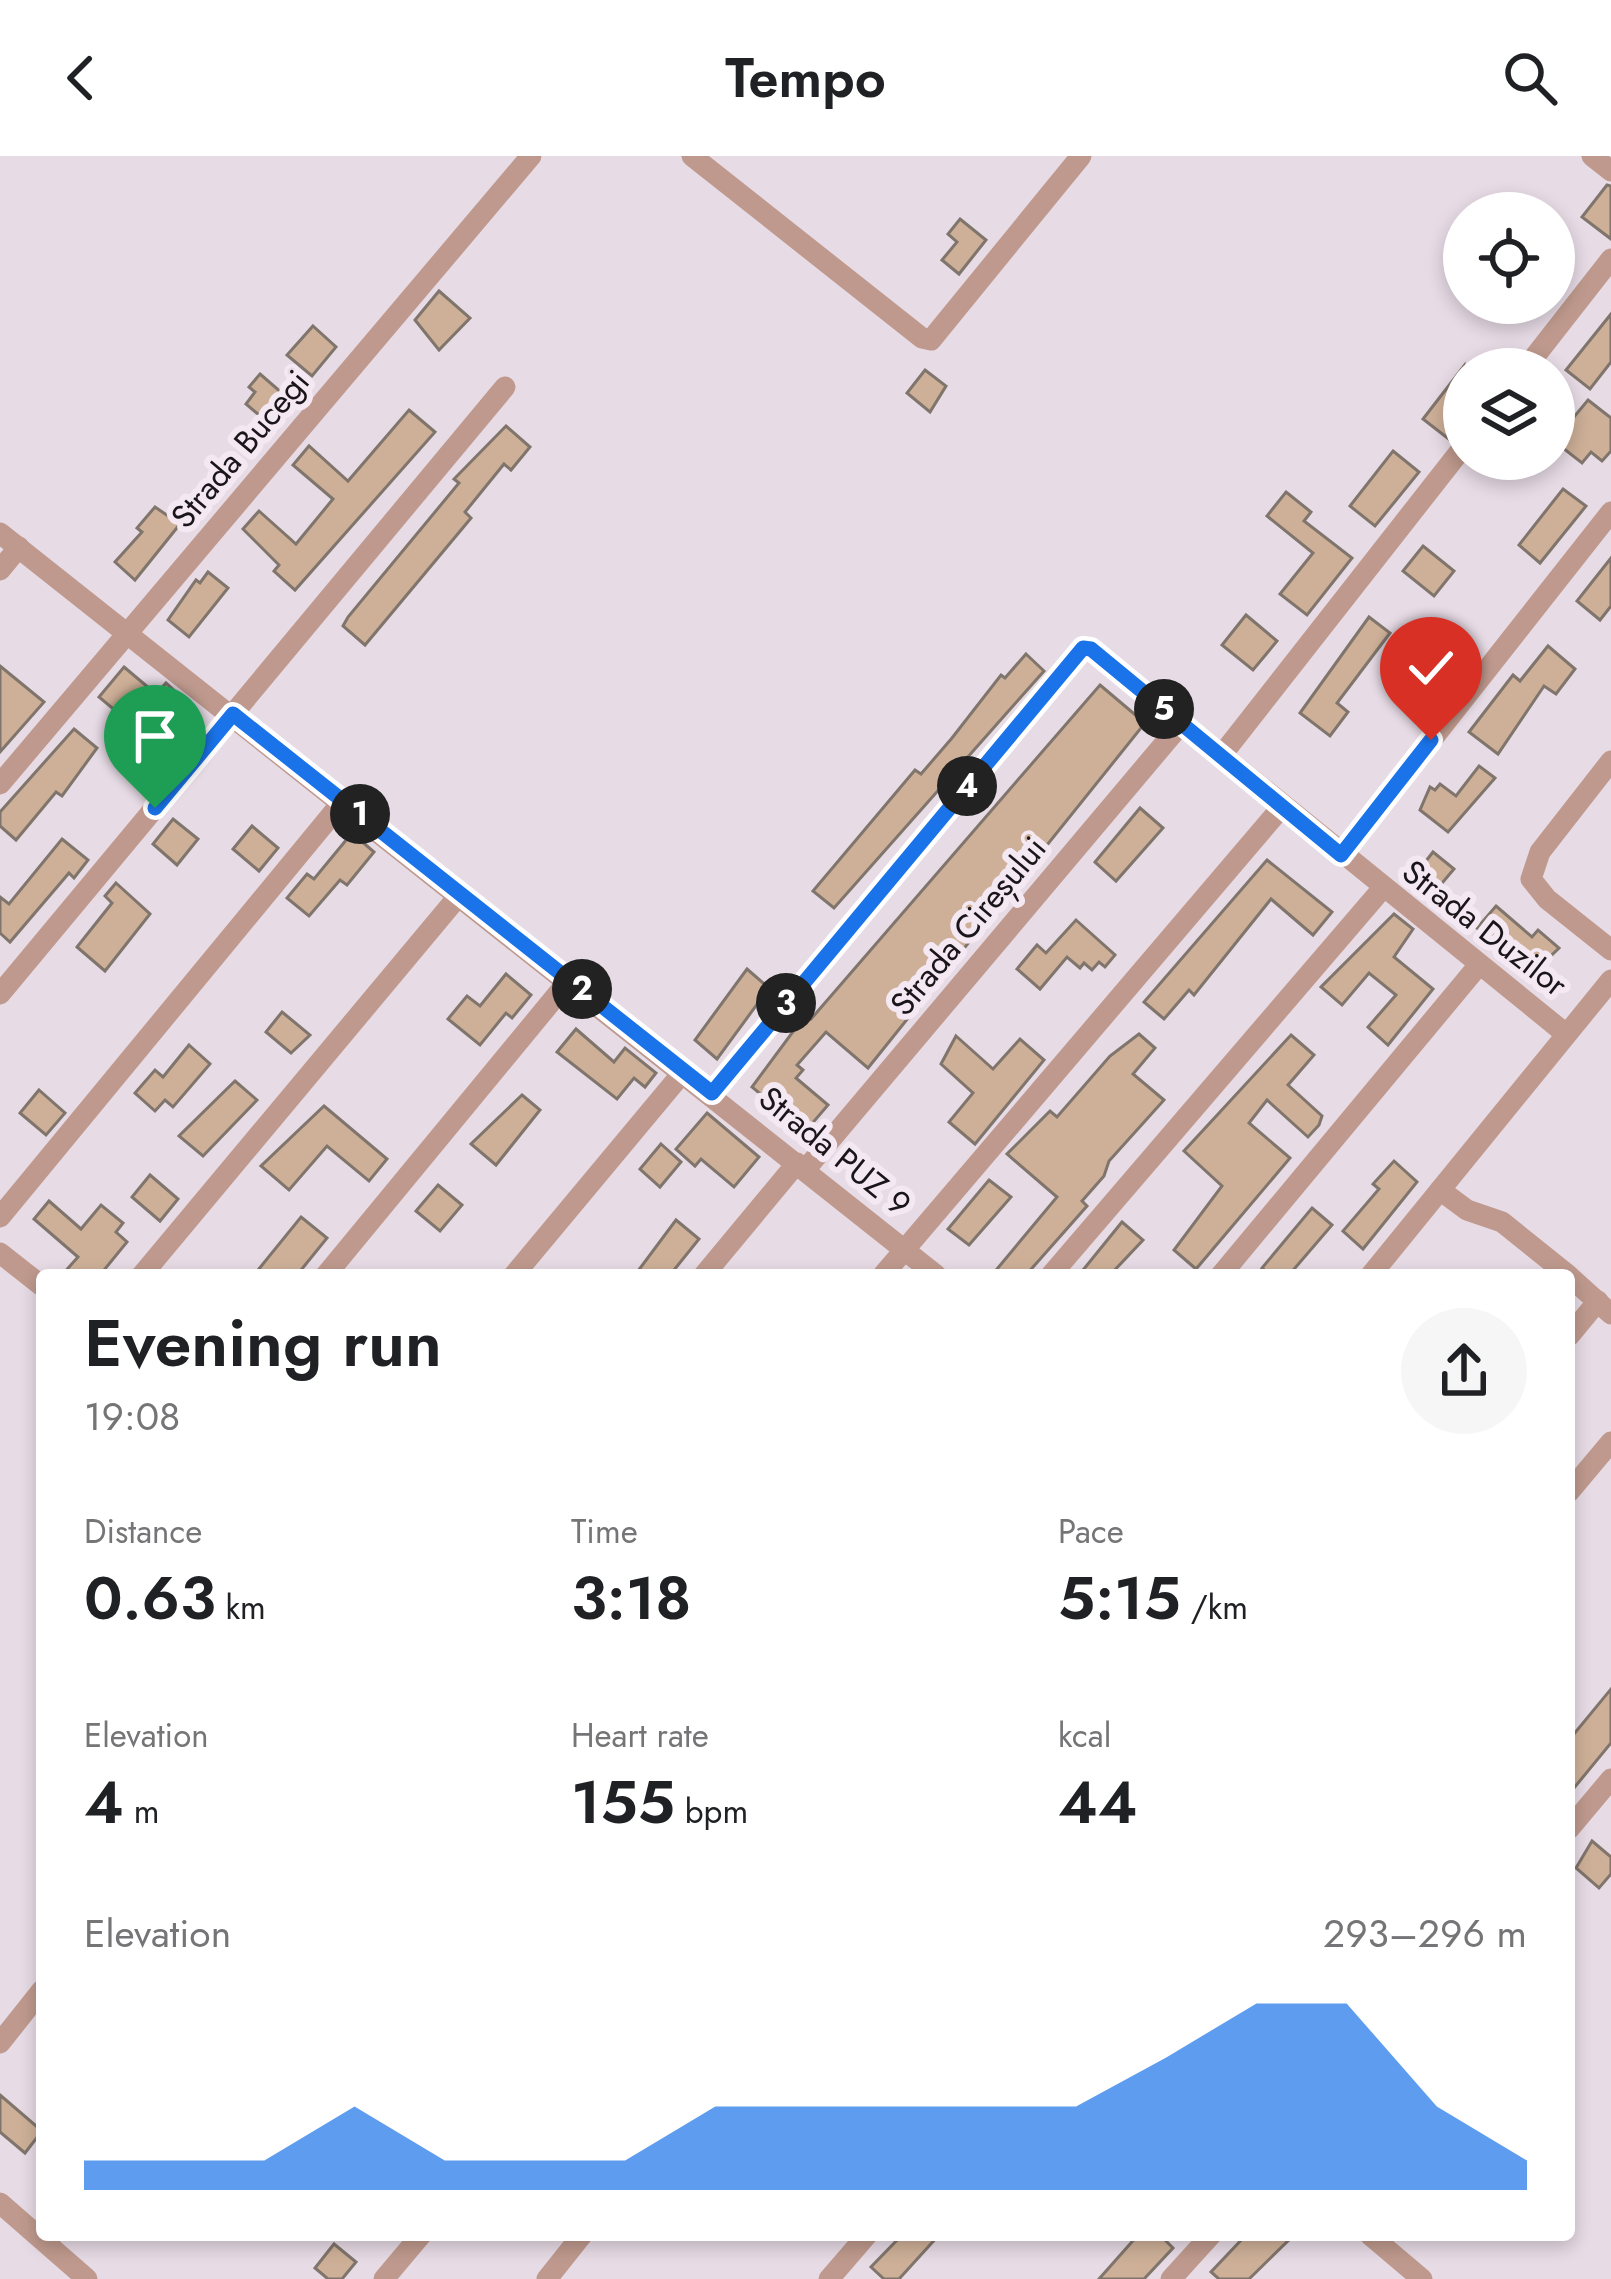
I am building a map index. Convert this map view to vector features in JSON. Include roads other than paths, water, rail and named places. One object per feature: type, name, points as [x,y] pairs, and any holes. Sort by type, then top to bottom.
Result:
[{"type":"street","name":"Strada Bucegi","points":[[0,784],[531,156]]},
{"type":"street","points":[[692,156],[922,338],[931,340],[1081,156]]},
{"type":"street","points":[[1592,156],[1611,172]]},
{"type":"street","points":[[1541,348],[1611,259]]},
{"type":"street","points":[[0,994],[505,387]]},
{"type":"street","points":[[1221,756],[1443,473]]},
{"type":"street","points":[[1341,855],[1611,512]]},
{"type":"street","name":"Strada PUZ 9","points":[[0,532],[461,893],[928,1269]]},
{"type":"street","points":[[0,570],[19,548]]},
{"type":"street","name":"Strada Duzilor","points":[[712,1093],[1083,648],[1091,649],[1566,1034]]},
{"type":"street","name":"Strada Cireșului","points":[[709,1269],[1181,724]]},
{"type":"street","points":[[1611,761],[1540,852],[1531,879],[1547,899],[1611,950]]},
{"type":"street","points":[[0,1217],[343,800]]},
{"type":"street","points":[[888,1269],[1282,808]]},
{"type":"street","points":[[1057,1269],[1382,889]]},
{"type":"street","points":[[147,1269],[461,893]]},
{"type":"street","points":[[1225,1269],[1478,966]]},
{"type":"street","points":[[331,1269],[570,980]]},
{"type":"street","points":[[1376,1269],[1611,980]]},
{"type":"street","points":[[519,1269],[684,1071]]},
{"type":"street","points":[[1440,1190],[1467,1210],[1502,1222],[1561,1269]]},
{"type":"street","points":[[0,1253],[36,1281]]},
{"type":"street","points":[[1575,1281],[1604,1308],[1575,1331]]},
{"type":"street","points":[[1575,1485],[1611,1442]]},
{"type":"street","points":[[1575,1822],[1611,1779]]},
{"type":"street","points":[[0,2043],[36,1998]]},
{"type":"street","points":[[0,2203],[36,2234]]},
{"type":"street","points":[[44,2241],[87,2279]]},
{"type":"street","points":[[384,2279],[416,2241]]},
{"type":"street","points":[[547,2279],[577,2241]]},
{"type":"street","points":[[829,2279],[862,2241]]},
{"type":"street","points":[[1171,2279],[1205,2241]]},
{"type":"street","points":[[1374,2241],[1395,2271],[1422,2279]]}]
